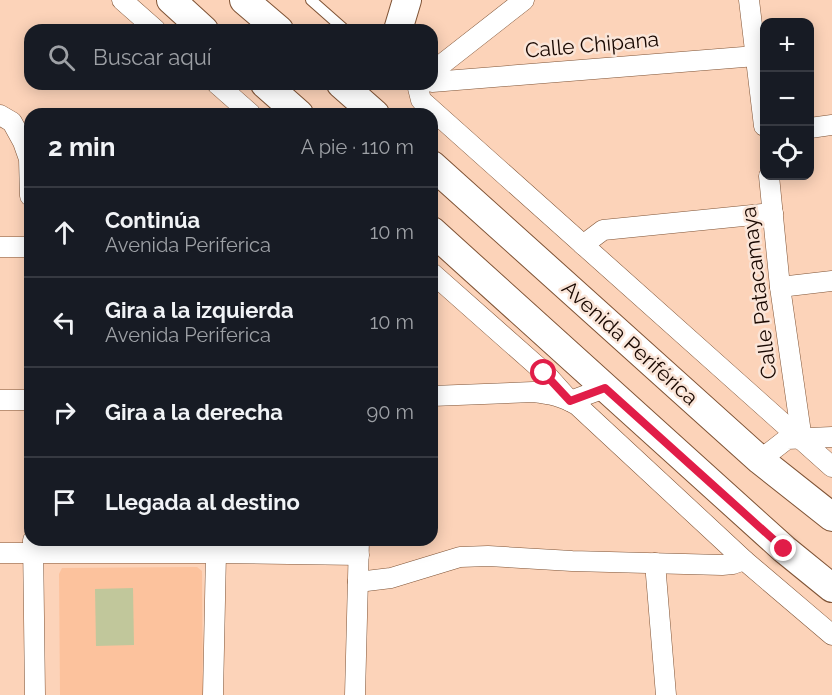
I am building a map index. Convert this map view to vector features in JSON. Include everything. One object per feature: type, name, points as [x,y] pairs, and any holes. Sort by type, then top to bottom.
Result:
[{"type":"street","points":[[122,0],[149,24]]},
{"type":"street","points":[[171,0],[197,24]]},
{"type":"street","points":[[244,0],[272,24]]},
{"type":"street","points":[[400,24],[407,0]]},
{"type":"street","points":[[438,67],[524,0]]},
{"type":"street","points":[[749,0],[760,87]]},
{"type":"street","name":"Calle Chipana","points":[[438,82],[756,56]]},
{"type":"street","points":[[224,90],[244,108]]},
{"type":"street","points":[[272,90],[292,108]]},
{"type":"street","points":[[418,90],[421,100],[430,108]]},
{"type":"street","points":[[438,115],[832,467]]},
{"type":"street","points":[[6,118],[24,128]]},
{"type":"street","points":[[6,118],[24,145]]},
{"type":"street","points":[[814,127],[832,125]]},
{"type":"street","name":"Avenida Periférica","points":[[438,170],[760,460],[832,517]]},
{"type":"street","name":"Calle Patacamaya","points":[[769,180],[780,287],[802,440]]},
{"type":"street","points":[[583,245],[603,230],[773,213]]},
{"type":"street","points":[[438,236],[784,549],[832,588]]},
{"type":"street","points":[[0,247],[24,247]]},
{"type":"street","points":[[438,278],[544,373],[570,401]]},
{"type":"street","points":[[780,287],[832,281]]},
{"type":"street","points":[[570,401],[605,388]]},
{"type":"street","points":[[438,396],[533,392],[563,397],[577,405],[744,560],[832,635]]},
{"type":"street","points":[[0,400],[24,400]]},
{"type":"street","points":[[760,460],[788,440],[832,437]]},
{"type":"street","points":[[33,546],[35,695]]},
{"type":"street","points":[[0,553],[33,546],[216,553],[359,547],[355,695]]},
{"type":"street","points":[[213,695],[216,553]]},
{"type":"street","points":[[358,582],[391,579],[460,557],[488,556],[722,565],[744,560]]},
{"type":"street","points":[[655,563],[666,695]]},
{"type":"lane","points":[[315,1],[339,24]]},
{"type":"shaded area","points":[[197,567],[202,571],[203,695],[60,695],[59,574],[62,568]]},
{"type":"green space","points":[[133,588],[134,645],[96,646],[95,589]]},
{"type":"route","points":[[544,373],[570,401],[605,388],[784,549]]}]
